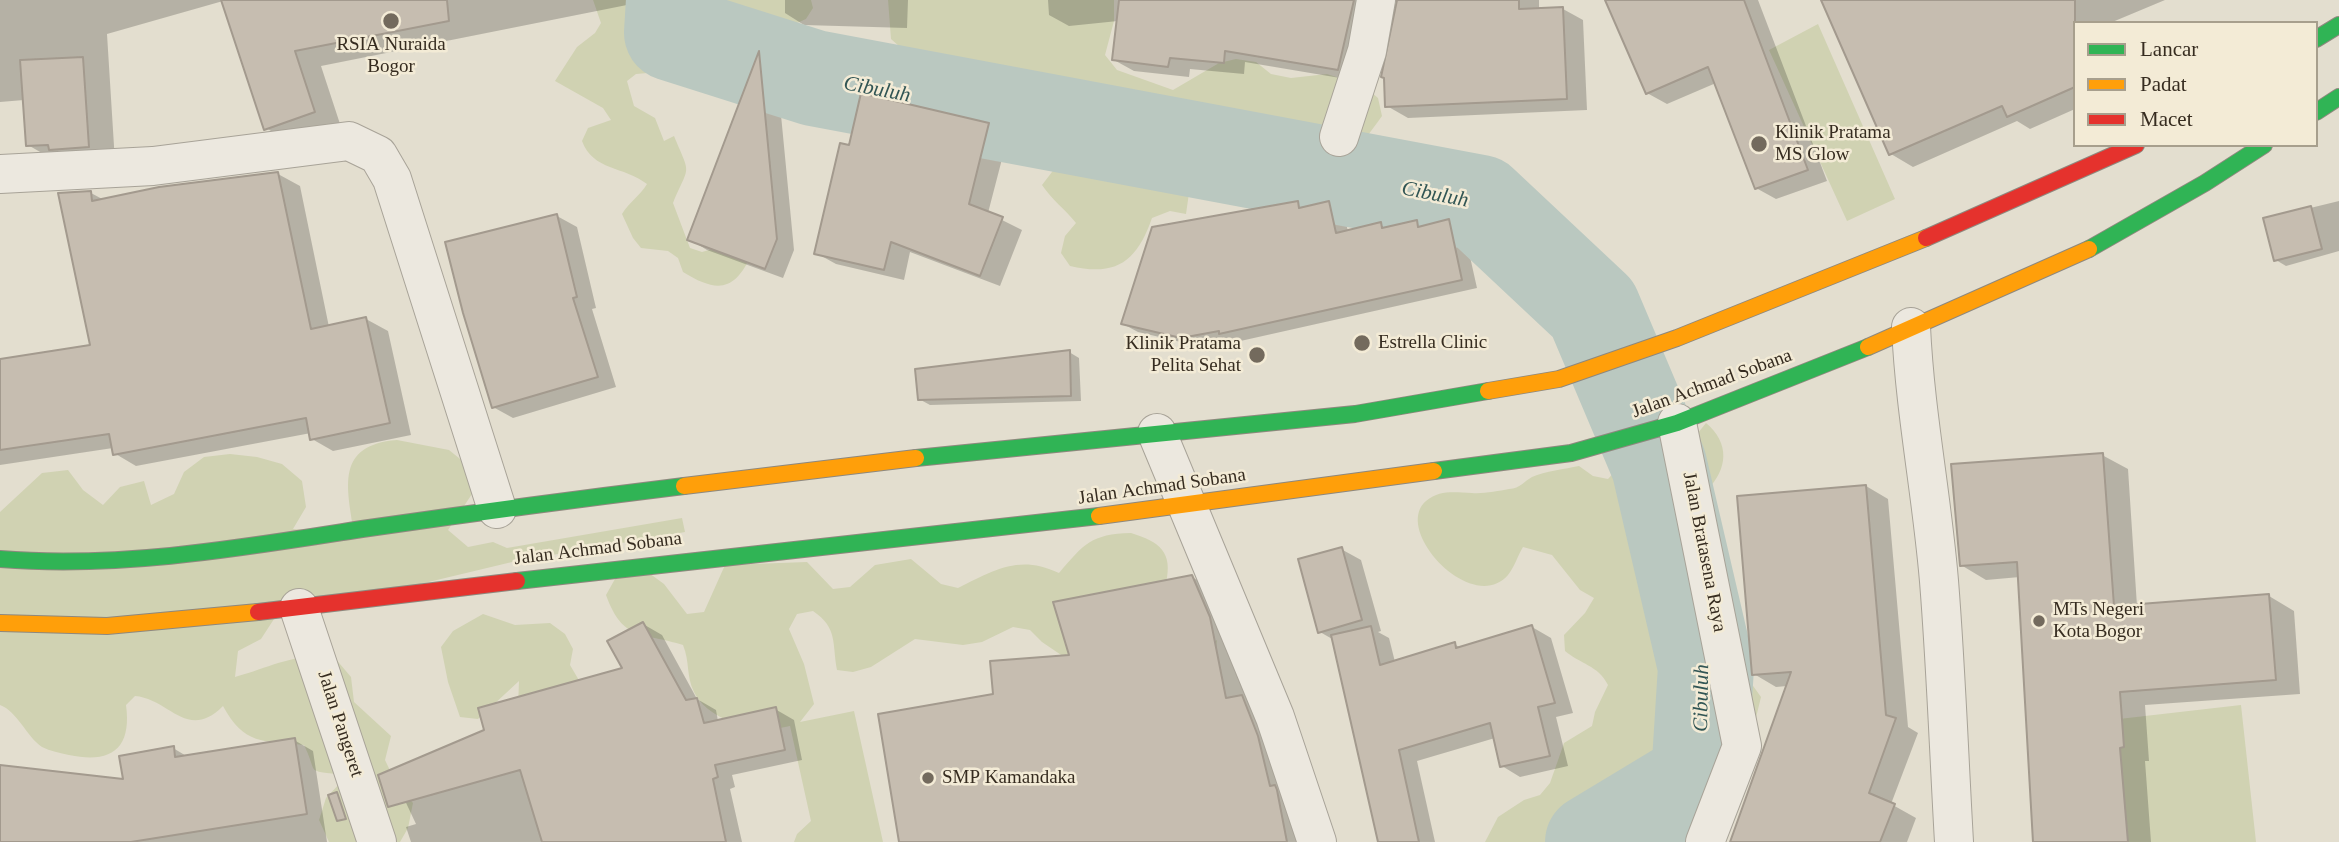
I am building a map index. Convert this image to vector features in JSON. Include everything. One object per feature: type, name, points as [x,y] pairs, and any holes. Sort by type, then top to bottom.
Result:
[{"type":"main road","points":[[2318,38],[2339,25]]},
{"type":"main road","points":[[2318,111],[2339,97]]},
{"type":"main road","points":[[0,559],[51,563],[205,553],[497,509],[1009,447],[1355,414],[1559,379],[1677,338],[1936,234],[2132,147]]},
{"type":"main road","name":"Jalan Achmad Sobana","points":[[0,623],[107,626],[299,608],[675,561],[1027,526],[1572,453],[1670,425],[1911,327],[2081,253],[2205,183],[2261,147]]},
{"type":"street","points":[[1339,136],[1367,51],[1376,0]]},
{"type":"street","points":[[0,174],[153,166],[349,141],[378,155],[392,179],[497,509]]},
{"type":"street","points":[[1911,327],[1915,397],[1923,434],[1939,582],[1954,842]]},
{"type":"street","name":"Jalan Bratasena Raya","points":[[1670,425],[1742,746],[1705,842]]},
{"type":"street","points":[[1157,433],[1275,716],[1317,842]]},
{"type":"street","name":"Jalan Pangeret","points":[[299,608],[377,842]]},
{"type":"green space","points":[[593,0],[811,0],[813,8],[806,19],[782,30],[768,30],[744,19],[731,19],[675,35],[655,50],[654,62],[648,73],[636,74],[627,81],[634,106],[655,118],[664,141],[674,136],[686,165],[685,175],[673,203],[690,248],[702,252],[726,245],[752,253],[746,266],[732,282],[715,285],[695,279],[683,272],[678,258],[668,251],[641,248],[633,238],[622,214],[647,184],[601,163],[587,151],[582,141],[588,128],[611,120],[603,108],[555,81],[577,47],[595,33],[601,23]]},
{"type":"green space","points":[[888,0],[1114,0],[1114,21],[1105,55],[1117,70],[1173,90],[1219,63],[1236,59],[1256,62],[1271,74],[1291,78],[1327,74],[1364,86],[1378,98],[1382,116],[1363,142],[1351,167],[1335,178],[1324,180],[1285,180],[1262,175],[1248,167],[1213,135],[1197,140],[1187,174],[1189,193],[1186,214],[1170,211],[1152,218],[1132,255],[1113,267],[1086,269],[1070,266],[1061,253],[1065,236],[1076,223],[1042,185],[1085,129],[1094,105],[1088,90],[1063,93],[1047,106],[1032,113],[974,123],[962,113],[946,81],[917,62],[891,39]]},
{"type":"green space","points":[[1818,24],[1895,199],[1847,221],[1769,50]]},
{"type":"green space","points":[[1706,423],[1719,439],[1722,465],[1707,490],[1696,611],[1678,640],[1678,656],[1692,686],[1706,698],[1733,683],[1751,683],[1761,697],[1753,730],[1701,802],[1642,803],[1643,818],[1638,834],[1611,827],[1601,842],[1485,842],[1498,817],[1524,800],[1540,795],[1550,783],[1564,743],[1592,726],[1595,712],[1608,685],[1594,669],[1565,651],[1564,635],[1585,613],[1594,598],[1580,590],[1552,555],[1523,547],[1508,575],[1493,585],[1475,585],[1457,577],[1441,564],[1428,548],[1419,531],[1418,514],[1426,501],[1437,495],[1449,492],[1486,493],[1513,488],[1537,475],[1579,466],[1593,476],[1608,479],[1618,468],[1633,463],[1674,490],[1677,459]]},
{"type":"green space","points":[[397,440],[449,450],[470,467],[474,491],[448,530],[468,547],[493,542],[507,548],[682,518],[685,532],[512,562],[274,619],[261,639],[238,651],[235,677],[305,657],[334,657],[351,677],[354,702],[391,736],[385,760],[396,783],[413,803],[408,828],[400,842],[329,842],[319,820],[326,798],[343,780],[341,775],[314,769],[304,745],[266,741],[247,734],[231,719],[223,706],[210,716],[199,720],[189,719],[135,696],[126,705],[126,733],[122,743],[107,755],[84,757],[42,747],[12,713],[0,705],[0,512],[42,473],[68,470],[83,490],[103,505],[120,487],[144,481],[151,505],[174,494],[184,472],[204,457],[230,454],[257,457],[282,464],[302,481],[306,507],[293,529],[354,533],[348,485],[354,459],[363,450]]},
{"type":"green space","points":[[1131,533],[1150,540],[1166,556],[1166,583],[1214,642],[1217,640],[1214,664],[1070,661],[1042,642],[1030,630],[1013,627],[982,642],[963,645],[915,639],[871,667],[853,672],[837,670],[830,630],[821,617],[813,611],[797,614],[789,629],[804,664],[814,704],[800,722],[854,711],[883,842],[794,842],[797,834],[811,821],[790,726],[751,727],[737,724],[711,712],[694,692],[683,645],[645,636],[627,628],[619,621],[606,595],[615,579],[649,573],[664,584],[687,614],[704,612],[725,565],[807,562],[833,589],[850,587],[875,565],[911,559],[941,584],[958,588],[995,570],[1019,565],[1045,567],[1059,573],[1089,542],[1106,536]]},
{"type":"green space","points":[[483,614],[515,625],[550,623],[565,634],[573,649],[570,665],[587,694],[518,708],[519,681],[478,719],[460,717],[448,682],[441,647],[453,631]]},
{"type":"green space","points":[[2241,705],[2256,842],[2124,842],[2110,720]]},
{"type":"building","points":[[221,0],[447,0],[449,21],[295,51],[315,112],[264,130]]},
{"type":"building","points":[[1119,0],[1354,0],[1338,70],[1225,51],[1224,63],[1170,58],[1168,67],[1112,60]]},
{"type":"building","points":[[1397,0],[1519,0],[1519,9],[1563,7],[1567,99],[1385,107],[1384,78],[1381,77]]},
{"type":"building","points":[[1605,0],[1744,0],[1808,170],[1755,189],[1708,67],[1646,94]]},
{"type":"building","points":[[1821,0],[2075,0],[2073,88],[2007,117],[2002,106],[1889,155]]},
{"type":"building","points":[[759,51],[777,239],[765,269],[687,240]]},
{"type":"building","points":[[83,57],[89,147],[49,150],[48,145],[26,146],[20,60]]},
{"type":"building","points":[[861,93],[989,123],[969,204],[1003,217],[980,276],[891,242],[884,270],[814,254],[840,143],[849,145]]},
{"type":"building","points":[[278,172],[311,329],[366,317],[390,423],[310,440],[306,418],[113,455],[109,434],[0,450],[0,359],[90,345],[58,193],[91,191],[92,201],[159,187]]},
{"type":"building","points":[[1298,201],[1299,208],[1329,201],[1336,233],[1381,222],[1382,228],[1417,220],[1418,227],[1449,219],[1462,280],[1219,334],[1219,331],[1181,338],[1121,324],[1152,227]]},
{"type":"building","points":[[2311,206],[2322,249],[2274,261],[2263,218]]},
{"type":"building","points":[[557,214],[577,297],[573,298],[598,377],[492,408],[445,242]]},
{"type":"building","points":[[1070,350],[1071,396],[918,400],[915,369]]},
{"type":"building","name":"MTs Negeri Kota Bogor","points":[[2103,453],[2114,606],[2269,594],[2276,680],[2120,692],[2124,747],[2120,748],[2128,842],[2033,842],[2017,562],[1960,566],[1951,464]]},
{"type":"building","points":[[1866,485],[1886,715],[1896,718],[1869,793],[1895,804],[1880,842],[1730,842],[1791,672],[1752,675],[1737,496]]},
{"type":"building","points":[[1342,547],[1362,620],[1318,633],[1298,559]]},
{"type":"building","points":[[1192,575],[1210,617],[1226,698],[1242,695],[1258,736],[1270,786],[1275,785],[1277,790],[1287,842],[899,842],[878,714],[993,694],[990,661],[1069,655],[1053,602]]},
{"type":"building","points":[[643,622],[686,700],[697,698],[704,723],[776,707],[785,750],[715,765],[718,777],[713,779],[726,842],[542,842],[520,770],[388,807],[378,775],[484,730],[478,708],[622,668],[607,641]]},
{"type":"building","points":[[1532,625],[1555,703],[1538,707],[1550,756],[1500,767],[1490,723],[1399,750],[1419,842],[1378,842],[1331,635],[1371,626],[1380,665],[1455,642],[1456,648]]},
{"type":"building","points":[[295,738],[307,814],[131,842],[0,842],[0,765],[123,779],[119,756],[174,746],[175,757]]},
{"type":"building","points":[[337,792],[346,819],[337,821],[328,795]]},
{"type":"waterway","name":"Cibuluh","points":[[674,0],[672,33],[814,78],[1480,203],[1593,309],[1659,465],[1706,667],[1699,778],[1593,842]]},
{"type":"traffic: fast","points":[[2318,38],[2339,25]]},
{"type":"traffic: fast","points":[[2318,111],[2339,97]]},
{"type":"traffic: fast","points":[[2089,249],[2205,183],[2261,147]]},
{"type":"traffic: fast","points":[[1434,471],[1571,453],[1677,423],[1868,347]]},
{"type":"traffic: fast","points":[[916,458],[1355,414],[1488,391]]},
{"type":"traffic: fast","points":[[0,559],[139,559],[684,486]]},
{"type":"traffic: fast","points":[[517,581],[1099,516]]},
{"type":"traffic: slow","points":[[1488,391],[1559,379],[1677,338],[1926,238]]},
{"type":"traffic: slow","points":[[1868,347],[2089,249]]},
{"type":"traffic: slow","points":[[684,486],[916,458]]},
{"type":"traffic: slow","points":[[1099,516],[1434,471]]},
{"type":"traffic: slow","points":[[0,623],[107,626],[258,612]]},
{"type":"traffic: jam","points":[[1926,238],[2131,147]]},
{"type":"traffic: jam","points":[[258,612],[517,581]]},
{"type":"place","name":"RSIA Nuraida Bogor","points":[[391,21]]},
{"type":"place","name":"Klinik Pratama MS Glow","points":[[1759,144]]},
{"type":"place","name":"Estrella Clinic","points":[[1362,343]]},
{"type":"place","name":"Klinik Pratama Pelita Sehat","points":[[1257,355]]},
{"type":"place","name":"MTs Negeri Kota Bogor","points":[[2039,621]]},
{"type":"place","name":"SMP Kamandaka","points":[[928,778]]}]
